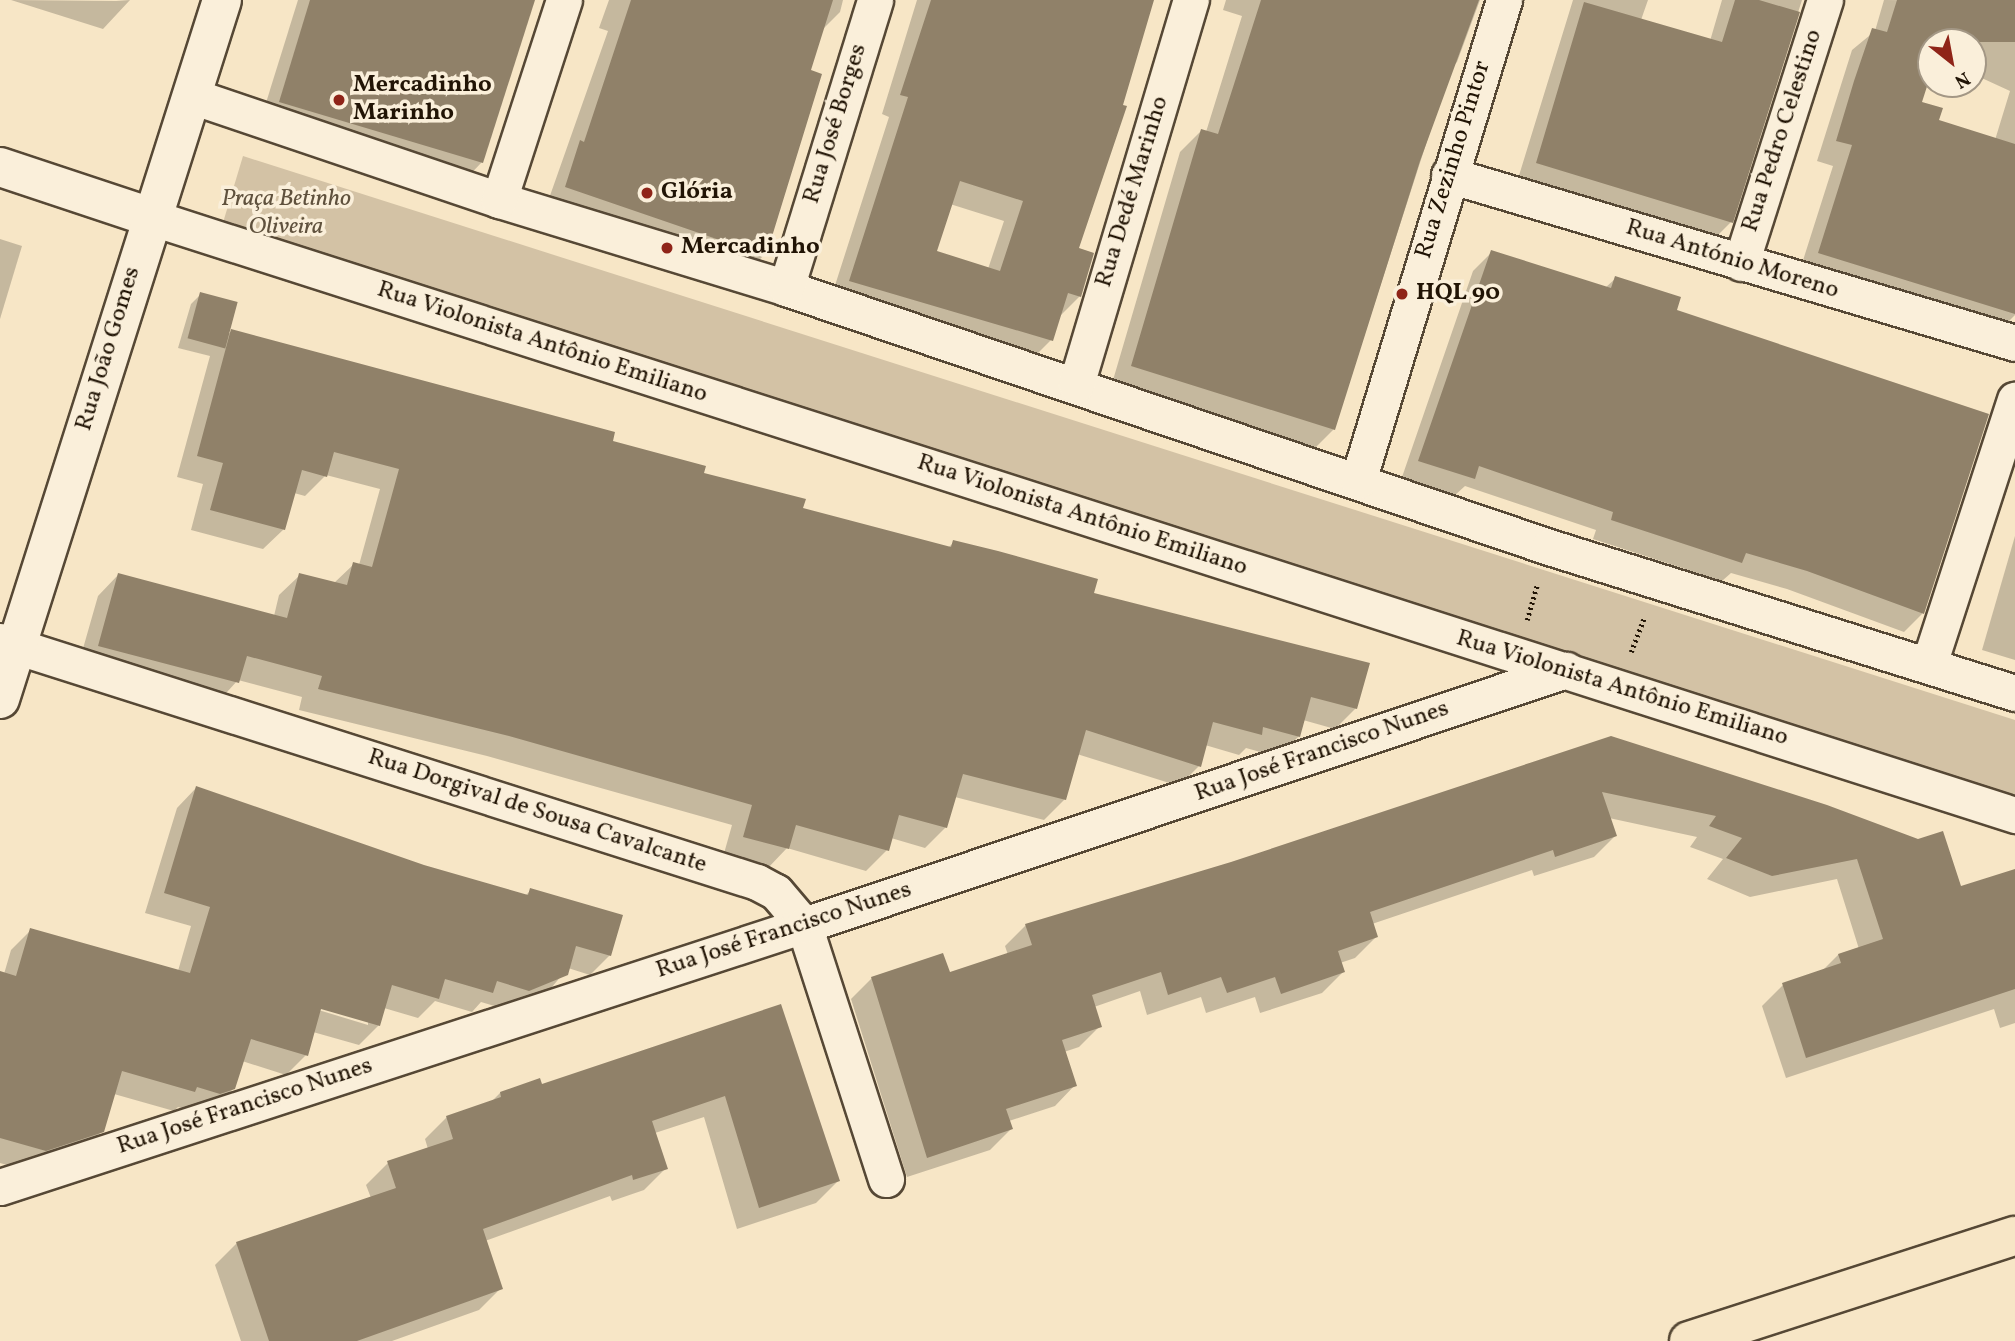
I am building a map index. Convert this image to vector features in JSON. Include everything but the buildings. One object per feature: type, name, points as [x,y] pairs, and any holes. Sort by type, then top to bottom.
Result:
[{"type":"highway","points":[[1689,1341],[2015,1236]]},
{"type":"street","name":"Rua João Gomes","points":[[0,699],[8,643],[222,0]]},
{"type":"street","points":[[499,200],[564,0]]},
{"type":"street","name":"Rua José Borges","points":[[786,288],[875,0]]},
{"type":"street","name":"Rua Dedé Marinho","points":[[1076,385],[1191,0]]},
{"type":"street","name":"Rua Zezinho Pintor","points":[[1358,481],[1504,0]]},
{"type":"street","name":"Rua Pedro Celestino","points":[[1741,263],[1825,0]]},
{"type":"street","points":[[192,96],[499,200],[786,288],[1549,547],[1659,578],[2015,693]]},
{"type":"street","points":[[0,167],[150,217]]},
{"type":"street","name":"Rua António Moreno","points":[[1449,175],[2015,343]]},
{"type":"street","name":"Rua Violonista Antônio Emiliano","points":[[150,217],[2015,815]]},
{"type":"street","points":[[1928,664],[2015,400]]},
{"type":"street","name":"Rua Dorgival de Sousa Cavalcante","points":[[8,643],[757,882],[792,906],[804,925],[887,1179]]},
{"type":"street","name":"Rua José Francisco Nunes","points":[[0,1187],[804,925],[1566,670]]},
{"type":"path","points":[[1516,656],[1549,547]]},
{"type":"path","points":[[1619,686],[1659,578]]},
{"type":"green space","name":"Praça Betinho Oliveira","points":[[243,156],[2015,720],[2015,795],[219,236]]},
{"type":"place","name":"Mercadinho Marinho","points":[[339,100]]},
{"type":"place","name":"Glória","points":[[647,193]]},
{"type":"place","name":"Mercadinho","points":[[667,248]]},
{"type":"place","name":"HQL 90","points":[[1402,294]]}]
